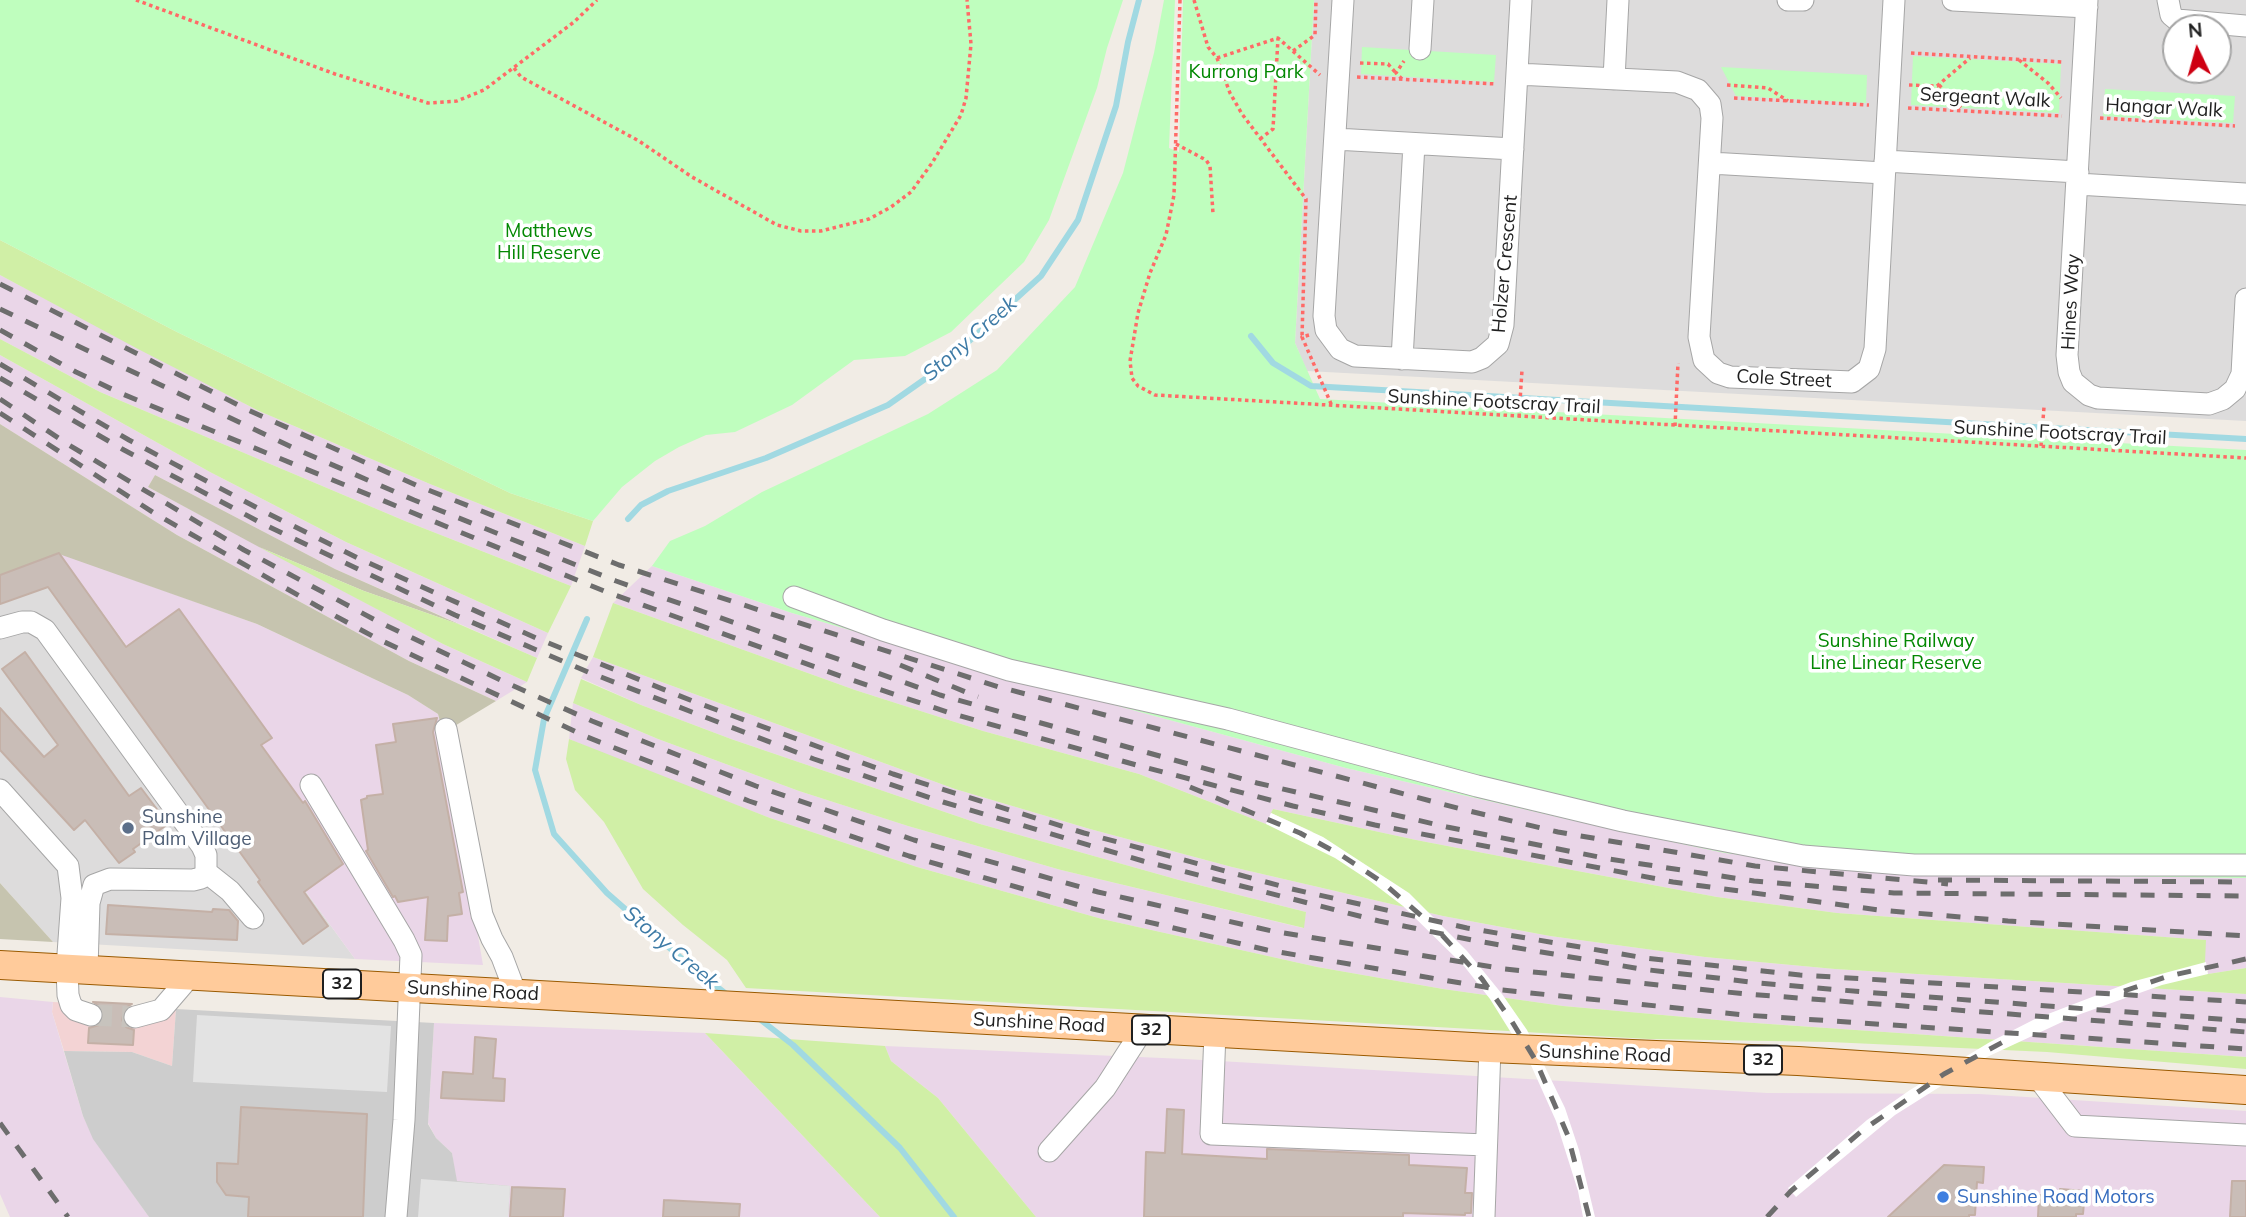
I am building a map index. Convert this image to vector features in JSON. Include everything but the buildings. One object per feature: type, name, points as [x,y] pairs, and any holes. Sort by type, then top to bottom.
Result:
[{"type":"main road","name":"Sunshine Road","points":[[0,965],[1490,1048],[1798,1061],[2246,1090]]},
{"type":"street","name":"Holzer Crescent","points":[[1342,0],[1324,316],[1326,330],[1333,343],[1347,354],[1355,356],[1472,362],[1482,358],[1498,344],[1503,325],[1521,0]]},
{"type":"street","points":[[1414,52],[1423,0]]},
{"type":"street","points":[[1614,79],[1618,0]]},
{"type":"street","points":[[1788,0],[1803,0]]},
{"type":"street","name":"Cole Street","points":[[1517,74],[1677,82],[1698,90],[1707,99],[1711,110],[1699,337],[1704,360],[1718,373],[1730,377],[1852,382],[1869,369],[1875,349],[1894,0]]},
{"type":"street","points":[[1953,0],[2087,4]]},
{"type":"street","points":[[2168,0],[2171,15],[2177,20],[2246,26]]},
{"type":"street","name":"Hines Way","points":[[2087,4],[2067,355],[2073,383],[2080,390],[2098,398],[2209,404],[2223,400],[2235,389],[2242,374],[2246,299]]},
{"type":"street","points":[[1335,139],[1513,149]]},
{"type":"street","points":[[1402,359],[1414,144]]},
{"type":"street","points":[[1710,163],[1885,167],[2077,178],[2246,194]]},
{"type":"street","points":[[794,597],[883,630],[1009,670],[1228,719],[1623,821],[1803,856],[1914,865],[2246,866]]},
{"type":"street","points":[[0,628],[31,622],[45,630],[206,855],[206,872],[201,878],[183,882],[110,879],[94,885],[77,969],[68,995],[76,1010],[91,1015]]},
{"type":"street","points":[[446,729],[482,915],[516,994]]},
{"type":"street","points":[[311,785],[411,955],[404,1120],[396,1217]]},
{"type":"street","points":[[0,790],[68,866],[77,969]]},
{"type":"street","points":[[206,872],[230,891],[253,918]]},
{"type":"street","points":[[135,1017],[161,1010],[191,975]]},
{"type":"street","points":[[1049,1151],[1105,1088],[1143,1029]]},
{"type":"street","points":[[1215,1032],[1211,1134],[1486,1145]]},
{"type":"street","points":[[1484,1217],[1490,1048]]},
{"type":"street","points":[[2036,1075],[2075,1126],[2246,1135]]},
{"type":"path","points":[[136,0],[335,74],[428,103],[457,101],[473,96],[574,22],[597,0]]},
{"type":"path","points":[[151,0],[155,7]]},
{"type":"path","points":[[514,68],[521,77],[639,141],[692,177],[776,225],[801,231],[821,231],[869,219],[891,207],[911,192],[932,163],[961,115],[966,98],[971,44],[967,0]]},
{"type":"path","name":"Sunshine Footscray Trail","points":[[1180,0],[1171,213],[1166,235],[1150,273],[1138,313],[1130,361],[1132,378],[1145,391],[1168,398],[2246,458]]},
{"type":"path","points":[[1194,0],[1208,47],[1217,58],[1230,93],[1242,114],[1306,199],[1302,337],[1332,407]]},
{"type":"path","points":[[1293,51],[1315,35],[1316,0]]},
{"type":"path","points":[[1217,58],[1278,38]]},
{"type":"path","points":[[1278,38],[1318,75]]},
{"type":"path","points":[[1260,139],[1273,129],[1278,38]]},
{"type":"path","points":[[1396,73],[1414,52]]},
{"type":"path","points":[[1911,53],[2063,62]]},
{"type":"path","points":[[1909,85],[1939,85],[1972,57]]},
{"type":"path","points":[[2017,59],[2048,83],[2061,98]]},
{"type":"path","points":[[1359,63],[1388,64],[1402,79]]},
{"type":"path","points":[[1348,76],[1497,84]]},
{"type":"path","points":[[1727,85],[1768,88],[1789,101]]},
{"type":"path","points":[[1939,85],[1963,110]]},
{"type":"path","points":[[1734,98],[1878,106]]},
{"type":"path","name":"Sergeant Walk","points":[[1898,107],[2071,116]]},
{"type":"path","name":"Hangar Walk","points":[[2091,117],[2235,126]]},
{"type":"path","points":[[1176,144],[1206,160],[1210,166],[1213,214]]},
{"type":"path","points":[[1302,337],[1315,334]]},
{"type":"path","points":[[1675,426],[1678,363]]},
{"type":"path","points":[[1519,417],[1522,370]]},
{"type":"path","points":[[2041,446],[2044,407]]},
{"type":"shaded area","points":[[1314,0],[2246,0],[2246,421],[1307,371],[1295,343]]},
{"type":"shaded area","points":[[0,275],[259,411],[585,546],[571,586],[405,521],[100,392],[0,339]]},
{"type":"shaded area","points":[[0,355],[210,472],[346,542],[548,633],[537,658],[335,569],[155,475],[148,487],[443,644],[527,682],[496,701],[409,661],[177,535],[0,424]]},
{"type":"shaded area","points":[[0,424],[177,535],[409,661],[496,701],[443,733],[438,714],[408,695],[257,624],[59,554],[0,575]]},
{"type":"shaded area","points":[[155,475],[335,569],[461,625],[364,591],[259,547],[148,487]]},
{"type":"shaded area","name":"Sunshine Palm Village","points":[[59,553],[355,959],[53,942],[0,883],[0,574]]},
{"type":"shaded area","points":[[59,553],[257,624],[408,695],[438,714],[483,965],[355,959]]},
{"type":"shaded area","points":[[652,566],[792,613],[993,672],[1346,768],[1725,853],[1819,866],[2246,878],[2246,968],[2208,974],[2205,940],[1837,913],[1717,897],[1416,840],[1273,809],[1266,824],[1139,774],[983,731],[855,690],[613,603]]},
{"type":"shaded area","points":[[593,657],[955,789],[1232,867],[1443,916],[1550,936],[1705,957],[1835,969],[2246,994],[2246,1057],[1740,1022],[1563,1006],[1317,967],[1102,919],[917,867],[770,818],[626,763],[569,739],[573,703],[658,739],[799,791],[1061,870],[1303,928],[1306,912],[1179,880],[980,824],[731,739],[641,705],[581,678]]},
{"type":"shaded area","points":[[0,883],[53,942],[0,939]]},
{"type":"shaded area","points":[[0,997],[53,1002],[52,1012],[83,1116],[94,1139],[149,1217],[10,1217],[0,1194]]},
{"type":"shaded area","points":[[53,1002],[176,1009],[172,1066],[132,1052],[64,1051],[52,1012]]},
{"type":"shaded area","points":[[176,1009],[434,1023],[428,1124],[436,1138],[452,1153],[457,1181],[510,1186],[508,1217],[149,1217],[93,1139],[83,1116],[64,1051],[132,1052],[172,1066]]},
{"type":"shaded area","points":[[197,1015],[391,1026],[387,1092],[193,1082]]},
{"type":"shaded area","points":[[434,1023],[705,1033],[880,1217],[508,1217],[510,1186],[456,1181],[452,1153],[436,1138],[428,1123]]},
{"type":"shaded area","points":[[885,1046],[1185,1059],[1767,1093],[1979,1094],[2246,1111],[2246,1217],[1036,1217],[938,1098],[891,1061]]},
{"type":"shaded area","points":[[421,1179],[510,1186],[508,1217],[418,1217]]},
{"type":"green space","name":"Matthews Hill Reserve","points":[[0,0],[1123,0],[1097,88],[1049,220],[1024,262],[951,332],[905,356],[854,360],[792,405],[735,432],[706,435],[679,447],[655,461],[622,487],[593,521],[510,493],[177,332],[0,240]]},
{"type":"green space","name":"Sunshine Railway Line Linear Reserve","points":[[1164,0],[1175,0],[1169,148],[1179,152],[1183,0],[1314,0],[1295,343],[1320,399],[2246,450],[2246,878],[1883,873],[1725,853],[1346,768],[993,672],[792,613],[652,566],[670,541],[705,526],[762,492],[928,414],[997,370],[1075,287],[1123,173],[1154,53]]},
{"type":"green space","points":[[1362,47],[1496,55],[1494,82],[1361,74]]},
{"type":"green space","points":[[1913,56],[2061,64],[2059,113],[1911,105]]},
{"type":"green space","points":[[1721,67],[1867,75],[1866,103],[1736,96]]},
{"type":"green space","points":[[2105,89],[2235,96],[2233,123],[2103,116]]},
{"type":"green space","points":[[0,240],[177,332],[510,493],[593,521],[585,546],[259,411],[138,349],[0,275]]},
{"type":"green space","points":[[0,339],[100,392],[405,521],[571,586],[548,633],[346,542],[210,472],[0,355]]},
{"type":"green space","points":[[259,547],[364,591],[461,625],[537,658],[527,682],[443,644]]},
{"type":"green space","points":[[613,603],[855,690],[983,731],[1139,774],[1266,824],[1313,832],[1271,813],[1273,809],[1416,840],[1717,897],[1837,913],[2206,940],[2205,962],[2208,974],[2246,968],[2246,994],[1835,969],[1705,957],[1550,936],[1443,916],[1232,867],[955,789],[593,657]]},
{"type":"green space","points":[[581,679],[731,739],[980,824],[1179,880],[1306,912],[1304,928],[1061,870],[799,791],[658,739],[573,703]]},
{"type":"green space","points":[[569,739],[770,818],[917,867],[1102,919],[1317,967],[1563,1006],[1740,1022],[2246,1057],[2246,1069],[2047,1052],[1830,1042],[1649,1039],[746,988],[727,960],[643,889],[604,822],[575,790],[566,759]]},
{"type":"green space","points":[[705,1033],[885,1046],[891,1061],[938,1098],[1036,1217],[880,1217]]},
{"type":"pier","points":[[1271,813],[1323,837],[1409,893],[1467,951],[1502,994],[1527,1030],[1565,1108],[1579,1150],[1595,1217],[1583,1217],[1578,1191],[1556,1121],[1530,1063],[1490,999],[1464,966],[1403,906],[1370,881],[1335,858],[1266,824]]},
{"type":"pier","points":[[2206,962],[2208,974],[2162,985],[2075,1016],[1987,1057],[1895,1115],[1796,1197],[1788,1188],[1867,1120],[1910,1090],[1990,1042],[2035,1019],[2131,982]]},
{"type":"waterway","name":"Stony Creek","points":[[628,519],[641,505],[668,491],[766,458],[888,405],[935,372],[1041,276],[1078,220],[1116,106],[1139,0]]},
{"type":"waterway","points":[[1251,336],[1273,363],[1311,386],[2246,439]]},
{"type":"waterway","name":"Stony Creek","points":[[587,619],[544,719],[535,770],[554,834],[607,893],[689,965],[729,996]]},
{"type":"waterway","name":"Stony Creek","points":[[757,1017],[793,1045],[900,1148],[954,1217]]},
{"type":"tunnel","points":[[91,1015],[135,1017]]},
{"type":"railway","points":[[0,284],[248,410],[418,486],[619,565],[999,687],[1558,832],[1755,866],[1948,884]]},
{"type":"railway","points":[[0,309],[298,450],[616,581],[940,695],[1257,783],[1447,827],[1609,859],[1754,881],[1894,893],[2246,896]]},
{"type":"railway","points":[[0,330],[120,393],[604,591],[950,713],[1140,766],[1375,825],[1673,882],[1879,910],[2246,936]]},
{"type":"railway","points":[[0,364],[129,440],[265,512],[360,559],[536,638],[695,702],[893,774],[1084,833],[1292,889],[1467,928],[1645,958],[1800,975],[2246,1002]]},
{"type":"railway","points":[[0,378],[124,450],[265,525],[455,615],[588,672],[814,759],[943,802],[1143,861],[1379,921],[1641,969],[1759,983],[2246,1021]]},
{"type":"railway","points":[[0,399],[69,445],[244,550],[379,622],[507,683],[592,721],[756,786],[914,840],[1098,892],[1272,931],[1505,969],[1746,994],[2246,1032]]},
{"type":"railway","points":[[0,413],[154,513],[317,606],[378,639],[587,737],[749,801],[909,856],[1093,909],[1267,950],[1502,990],[1744,1015],[2246,1049]]},
{"type":"railway","points":[[900,665],[978,697]]},
{"type":"railway","points":[[1190,787],[1300,833],[1341,855],[1382,882],[1424,918]]},
{"type":"railway","points":[[1938,880],[2246,882]]},
{"type":"railway","points":[[1442,935],[1482,979],[1536,1061],[1568,1136],[1589,1217]]},
{"type":"railway","points":[[2124,991],[2169,976],[2246,959]]},
{"type":"railway","points":[[1767,1217],[1791,1191],[1863,1130],[1944,1074],[2014,1036]]},
{"type":"railway","points":[[0,1123],[68,1217]]},
{"type":"place","name":"Sunshine Palm Village","points":[[128,828]]},
{"type":"place","name":"Sunshine Road Motors","points":[[1943,1197]]},
{"type":"park label","name":"Kurrong Park","points":[[1246,72]]}]
